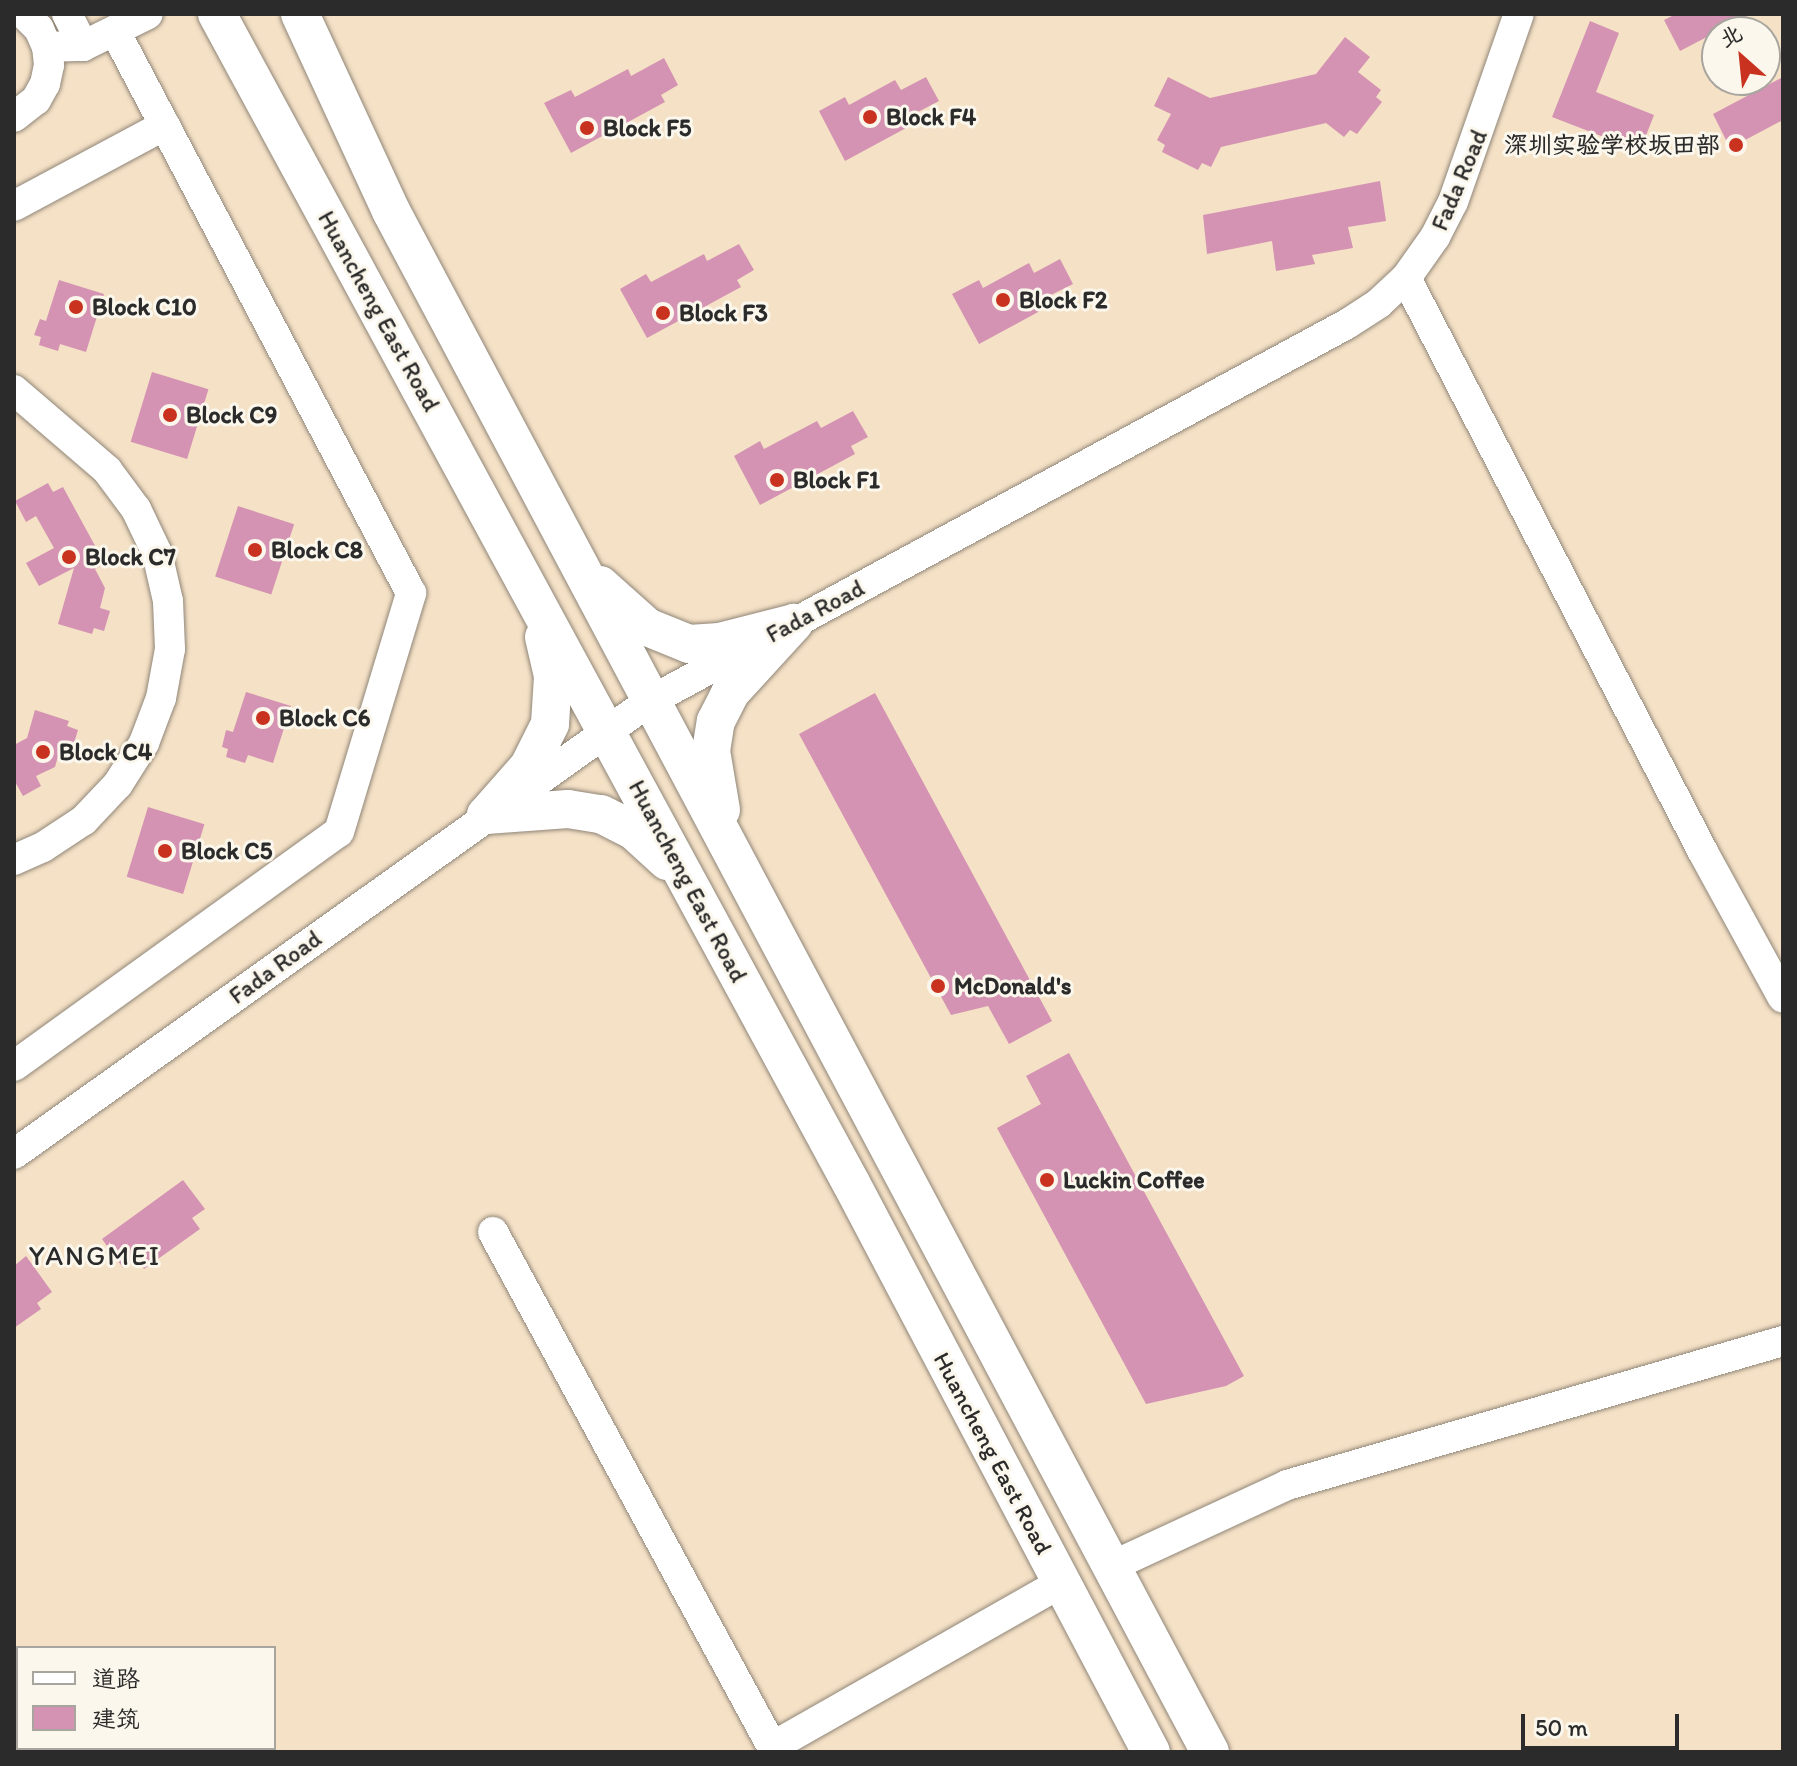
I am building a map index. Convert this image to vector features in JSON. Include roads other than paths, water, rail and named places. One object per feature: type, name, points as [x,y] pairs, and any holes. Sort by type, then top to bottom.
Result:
[{"type":"main road","name":"Huancheng East Road","points":[[217,14],[687,878],[1151,1752]]},
{"type":"main road","points":[[300,14],[391,211],[1210,1752]]},
{"type":"main road","points":[[578,564],[647,627],[673,640],[689,644],[720,642],[794,623]]},
{"type":"main road","points":[[486,815],[529,766],[550,724],[553,676],[533,594]]},
{"type":"main road","points":[[729,848],[712,767],[716,721],[730,693],[794,623]]},
{"type":"main road","points":[[486,815],[568,809],[601,814],[633,830],[687,878]]},
{"type":"street","points":[[14,117],[36,100],[45,84],[49,65],[47,47],[39,29],[24,14]]},
{"type":"street","points":[[67,14],[83,46]]},
{"type":"street","points":[[47,47],[83,46],[148,14]]},
{"type":"street","name":"Fada Road","points":[[14,1154],[606,729],[650,701],[1347,324],[1406,278],[1435,237],[1453,202],[1519,14]]},
{"type":"street","points":[[14,1066],[339,832],[411,593],[115,31]]},
{"type":"street","points":[[14,206],[165,125]]},
{"type":"street","points":[[1406,278],[1695,838],[1783,998]]},
{"type":"street","points":[[14,390],[107,470],[136,509],[157,553],[165,589],[170,649],[161,698],[144,743],[118,784],[84,820],[43,847],[14,860]]},
{"type":"street","points":[[493,1232],[774,1750],[1061,1583]]},
{"type":"street","points":[[1112,1566],[1287,1485],[1783,1341]]},
{"type":"place","name":"Block F4","points":[[870,117]]},
{"type":"place","name":"Block F5","points":[[587,128]]},
{"type":"place","name":"深圳实验学校坂田部","points":[[1736,145]]},
{"type":"place","name":"Block F2","points":[[1003,300]]},
{"type":"place","name":"Block C10","points":[[76,307]]},
{"type":"place","name":"Block F3","points":[[663,313]]},
{"type":"place","name":"Block C9","points":[[170,415]]},
{"type":"place","name":"Block F1","points":[[777,480]]},
{"type":"place","name":"Block C8","points":[[255,550]]},
{"type":"place","name":"Block C7","points":[[69,557]]},
{"type":"place","name":"Block C6","points":[[263,718]]},
{"type":"place","name":"Block C4","points":[[43,752]]},
{"type":"place","name":"Block C5","points":[[165,851]]},
{"type":"place","name":"McDonald's","points":[[938,986]]},
{"type":"place","name":"Luckin Coffee","points":[[1047,1180]]},
{"type":"district","name":"YANGMEI","points":[[95,1255]]}]
